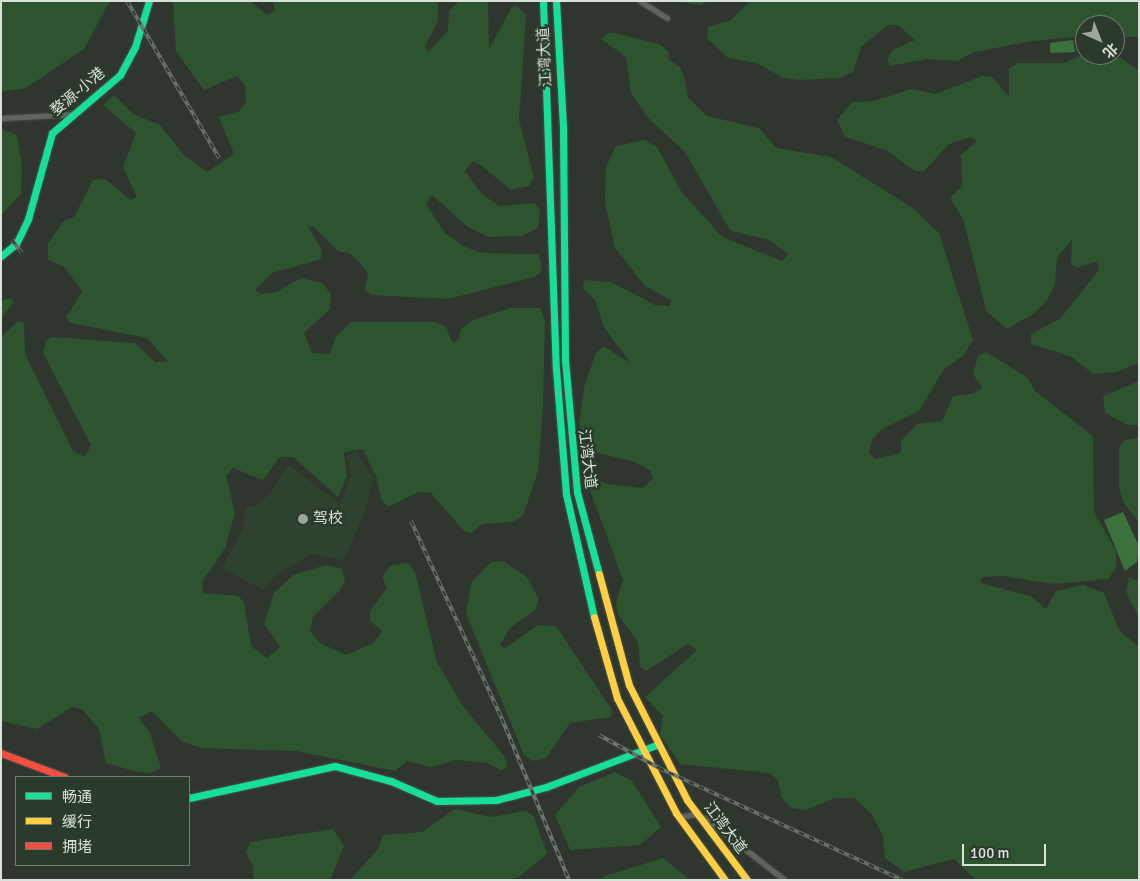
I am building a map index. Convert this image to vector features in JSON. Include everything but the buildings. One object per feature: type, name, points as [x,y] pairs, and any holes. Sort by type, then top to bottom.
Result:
[{"type":"main road","name":"婺源-小港","points":[[1,256],[16,244],[28,218],[52,134],[72,114],[123,71],[149,1]]},
{"type":"main road","name":"江湾大道","points":[[544,1],[556,369],[566,494],[585,586],[618,698],[643,751],[678,817],[725,880]]},
{"type":"main road","name":"江湾大道","points":[[556,1],[572,465],[629,686],[656,745],[697,814],[748,880]]},
{"type":"main road","points":[[190,798],[336,766],[391,780],[438,802],[496,800],[546,787],[656,745]]},
{"type":"main road","points":[[1,753],[62,776]]},
{"type":"street","points":[[640,1],[668,18]]},
{"type":"street","points":[[1,118],[72,114]]},
{"type":"street","points":[[678,817],[697,814],[785,880]]},
{"type":"shaded area","points":[[1,1],[110,1],[84,49],[26,88],[1,92]]},
{"type":"shaded area","points":[[173,1],[250,1],[267,15],[275,10],[273,1],[438,1],[438,21],[425,46],[428,52],[448,31],[449,11],[459,1],[488,1],[489,49],[512,7],[517,6],[526,15],[519,120],[534,177],[529,186],[511,190],[478,163],[472,161],[465,171],[482,194],[499,206],[535,203],[540,211],[538,228],[522,236],[489,237],[468,227],[432,195],[426,204],[445,233],[463,246],[483,253],[539,254],[542,271],[535,277],[448,299],[372,295],[365,290],[368,274],[361,264],[349,253],[338,251],[314,227],[308,227],[321,248],[322,259],[272,273],[255,290],[260,294],[276,292],[301,278],[322,283],[331,294],[330,309],[304,333],[312,353],[330,354],[335,338],[351,322],[435,322],[445,326],[453,343],[459,339],[461,329],[473,320],[511,308],[540,308],[545,320],[543,407],[538,471],[523,516],[512,522],[482,524],[472,533],[464,531],[431,493],[419,492],[388,507],[381,499],[377,478],[363,449],[344,452],[347,476],[338,497],[293,457],[280,457],[263,480],[233,468],[226,476],[235,513],[225,548],[202,582],[203,593],[238,596],[244,602],[251,646],[267,658],[280,647],[264,624],[274,593],[293,575],[326,565],[342,569],[345,580],[340,590],[313,617],[310,631],[320,643],[346,655],[373,643],[382,631],[370,621],[370,611],[387,588],[382,577],[391,565],[408,563],[415,572],[437,662],[462,705],[505,757],[507,767],[502,771],[487,763],[457,760],[430,767],[407,761],[395,771],[296,751],[202,748],[182,742],[152,711],[139,718],[150,733],[161,768],[150,773],[134,771],[106,763],[99,729],[82,709],[72,707],[37,729],[1,721],[1,337],[18,321],[24,323],[25,354],[73,451],[85,457],[91,445],[43,353],[46,341],[53,337],[135,343],[155,362],[168,362],[147,338],[71,323],[66,318],[82,291],[64,267],[48,260],[48,244],[63,221],[74,217],[93,180],[105,179],[131,200],[137,197],[123,167],[136,133],[103,105],[114,95],[133,114],[160,125],[184,155],[207,172],[234,154],[219,117],[240,111],[246,102],[245,85],[237,76],[204,90],[176,51]]},
{"type":"shaded area","points":[[672,1],[707,1],[701,5]]},
{"type":"shaded area","points":[[750,1],[1139,1],[1139,37],[1125,37],[1125,15],[1075,15],[1075,37],[1033,41],[975,52],[957,61],[927,59],[890,66],[887,59],[893,50],[915,40],[898,25],[888,25],[861,47],[853,72],[840,78],[798,80],[784,78],[756,63],[728,58],[707,38],[708,27],[731,20]]},
{"type":"shaded area","points":[[610,32],[659,44],[669,52],[668,59],[680,67],[685,79],[688,98],[707,116],[759,128],[776,148],[831,157],[914,209],[939,233],[973,340],[963,356],[944,369],[919,411],[881,430],[872,440],[869,453],[875,459],[901,453],[901,441],[917,424],[942,421],[953,396],[972,394],[982,388],[973,374],[978,356],[986,352],[1028,378],[1035,391],[1093,436],[1094,512],[1116,551],[1116,568],[1108,579],[1053,584],[1003,576],[982,577],[980,583],[1031,596],[1046,609],[1056,591],[1083,585],[1104,593],[1119,630],[1139,647],[1139,880],[976,880],[954,859],[904,872],[885,858],[883,836],[871,813],[854,798],[835,798],[806,810],[791,808],[781,797],[778,780],[770,773],[680,764],[660,735],[663,716],[645,697],[697,650],[688,644],[646,671],[640,666],[638,642],[618,615],[616,603],[623,580],[587,482],[592,476],[606,484],[643,488],[653,478],[650,470],[635,462],[594,452],[579,424],[584,387],[596,353],[604,346],[631,364],[604,327],[595,300],[583,288],[584,280],[611,282],[655,305],[670,306],[671,300],[645,286],[615,248],[605,203],[606,167],[616,146],[644,140],[657,147],[681,191],[722,237],[782,261],[788,254],[769,240],[731,231],[685,152],[648,118],[631,93],[626,57],[601,39]]},
{"type":"shaded area","points":[[1073,40],[1075,52],[1050,53],[1050,43]]},
{"type":"shaded area","points":[[1075,58],[1075,65],[1125,65],[1125,61],[1139,71],[1139,363],[1116,372],[1093,374],[1072,357],[1031,344],[1031,334],[1060,319],[1099,270],[1097,261],[1077,268],[1071,265],[1072,239],[1057,258],[1055,284],[1046,302],[1033,314],[1007,329],[986,311],[963,219],[950,198],[962,186],[961,155],[977,141],[971,137],[949,144],[924,171],[915,171],[886,150],[845,137],[837,120],[852,102],[874,101],[911,89],[936,94],[982,76],[992,77],[1009,97],[1009,69],[1017,63],[1064,63]]},
{"type":"shaded area","points":[[1,129],[17,135],[22,166],[21,194],[1,215]]},
{"type":"shaded area","points":[[11,298],[14,301],[1,319],[1,301]]},
{"type":"shaded area","points":[[1139,381],[1139,425],[1128,425],[1105,413],[1103,396]]},
{"type":"shaded area","points":[[1139,438],[1139,523],[1123,502],[1119,486],[1119,447],[1125,440]]},
{"type":"shaded area","name":"驾校","points":[[356,451],[373,478],[366,509],[344,560],[310,554],[274,577],[263,590],[222,568],[243,529],[245,507],[255,506],[271,493],[288,464],[340,504],[351,476],[347,456]]},
{"type":"shaded area","points":[[1123,512],[1139,546],[1137,562],[1125,571],[1104,520]]},
{"type":"shaded area","points":[[503,561],[527,577],[539,600],[535,610],[510,628],[500,645],[504,649],[538,625],[556,626],[612,710],[611,717],[570,723],[546,758],[533,761],[524,755],[466,614],[471,583],[491,562]]},
{"type":"shaded area","points":[[1129,577],[1139,581],[1139,618],[1126,592]]},
{"type":"shaded area","points":[[615,772],[632,781],[661,827],[640,845],[570,850],[555,815],[579,787]]},
{"type":"shaded area","points":[[455,809],[491,817],[526,811],[534,817],[547,854],[519,877],[507,880],[350,880],[378,849],[383,835],[422,832]]},
{"type":"shaded area","points":[[333,829],[344,846],[330,880],[254,880],[253,866],[246,853],[250,842]]},
{"type":"shaded area","points":[[663,858],[690,880],[597,880],[605,876]]},
{"type":"railway","points":[[127,1],[219,158]]},
{"type":"railway","points":[[12,240],[22,253]]},
{"type":"railway","points":[[411,521],[502,719],[569,880]]},
{"type":"railway","points":[[599,735],[659,768],[903,880]]},
{"type":"traffic: fast","points":[[1,256],[16,244],[28,219],[52,133],[120,75],[135,47],[149,1]]},
{"type":"traffic: fast","points":[[543,1],[556,369],[566,494],[594,617]]},
{"type":"traffic: fast","points":[[556,1],[563,127],[565,360],[577,492],[599,574]]},
{"type":"traffic: fast","points":[[190,798],[335,766],[391,781],[437,801],[496,800],[546,787],[656,745]]},
{"type":"traffic: slow","points":[[599,574],[629,685],[687,800],[747,880]]},
{"type":"traffic: slow","points":[[594,617],[617,698],[676,813],[725,880]]},
{"type":"traffic: jam","points":[[1,753],[62,776]]},
{"type":"place","name":"驾校","points":[[303,519]]}]
